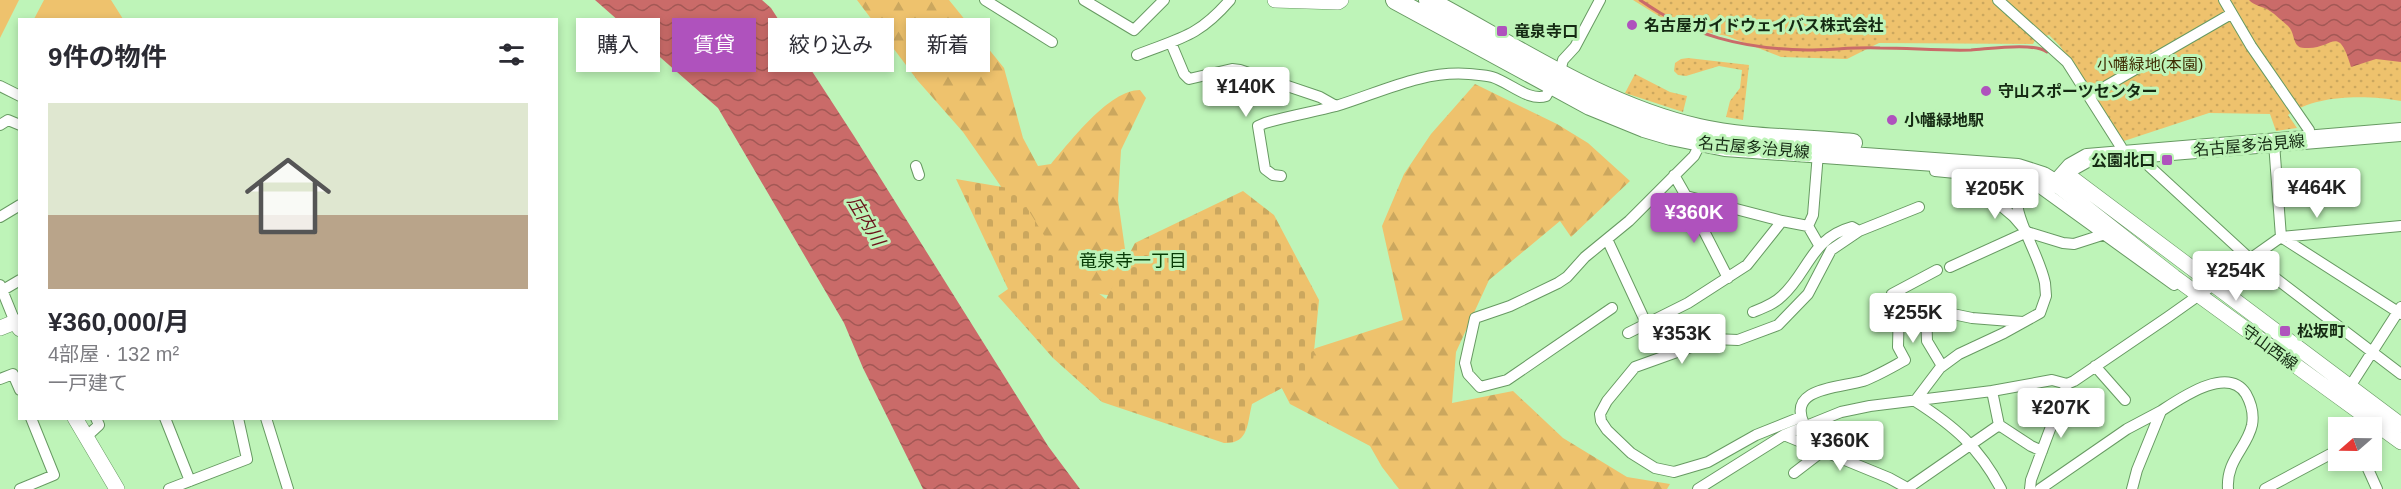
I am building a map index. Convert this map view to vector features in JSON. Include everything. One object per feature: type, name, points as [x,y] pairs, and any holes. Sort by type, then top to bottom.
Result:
[{"type":"main road","points":[[1275,0],[1338,2],[1341,0]]},
{"type":"main road","name":"名古屋多治見線","points":[[1395,0],[1556,78]]},
{"type":"main road","name":"名古屋多治見線","points":[[1428,0],[1556,78],[1590,106],[1644,128],[1725,147],[2018,168],[2043,176],[2061,178]]},
{"type":"main road","name":"名古屋多治見線","points":[[2061,178],[2071,167],[2087,158],[2401,132]]},
{"type":"main road","name":"名古屋多治見線","points":[[1699,140],[1781,137],[1969,152],[2012,158],[2061,178]]},
{"type":"main road","name":"守山西線","points":[[2061,178],[2212,284],[2401,425]]},
{"type":"main road","name":"守山西線","points":[[2061,178],[2122,237],[2197,297],[2359,417]]},
{"type":"main road","points":[[0,327],[18,323]]},
{"type":"main road","points":[[76,420],[117,489]]},
{"type":"main road","name":"守山西線","points":[[2382,432],[2401,442]]},
{"type":"street","points":[[985,0],[1052,42]]},
{"type":"street","points":[[1084,0],[1134,30],[1164,0]]},
{"type":"street","points":[[1137,55],[1194,34],[1214,19],[1230,0]]},
{"type":"street","points":[[1281,176],[1273,175],[1265,169],[1258,126],[1271,121],[1336,106],[1397,85],[1440,75],[1466,74],[1491,77],[1540,99],[1546,96],[1563,60],[1575,47],[1600,0]]},
{"type":"street","points":[[1998,0],[2067,62],[2121,147],[2123,156]]},
{"type":"street","points":[[2224,0],[2231,14],[2309,130],[2310,139]]},
{"type":"street","points":[[2089,96],[2231,14]]},
{"type":"street","points":[[1171,43],[1184,74],[1189,78],[1232,69],[1240,70],[1320,97],[1336,106]]},
{"type":"street","points":[[0,86],[18,95]]},
{"type":"street","points":[[0,124],[8,120],[18,124]]},
{"type":"street","points":[[1611,308],[1507,380],[1480,387],[1467,374],[1465,363],[1475,318],[1510,306],[1558,283],[1629,221],[1674,175],[1699,140]]},
{"type":"street","points":[[2274,143],[2281,237]]},
{"type":"street","points":[[1808,226],[1813,215],[1818,153]]},
{"type":"street","points":[[2147,154],[2149,166],[2249,258],[2401,374]]},
{"type":"street","points":[[1934,161],[1935,171],[2019,179],[2037,186],[2102,235],[2197,297]]},
{"type":"street","points":[[1674,175],[1728,278]]},
{"type":"street","points":[[1915,401],[1942,366],[1959,354],[2040,313],[2046,296],[2043,273],[2015,197],[2019,179]]},
{"type":"street","points":[[1970,194],[1989,199],[2001,206],[2027,232],[2074,244],[2102,235]]},
{"type":"street","points":[[1686,196],[1808,226],[1819,245]]},
{"type":"street","points":[[0,217],[18,206]]},
{"type":"street","points":[[1919,207],[1859,231],[1831,250],[1808,294],[1783,322],[1738,340],[1713,339],[1635,367],[1607,400],[1600,414],[1601,421],[1607,430],[1631,453],[1655,468],[1674,472],[1707,462],[1756,435],[1860,408],[1992,391],[2052,380],[2067,384]]},
{"type":"street","points":[[1628,333],[1688,303],[1728,278],[1754,258],[1782,221]]},
{"type":"street","points":[[2030,489],[2031,480],[2067,384],[2197,297],[2212,284],[2281,237],[2401,226]]},
{"type":"street","points":[[1753,312],[1765,308],[1781,297],[1819,245],[1852,227],[1859,231]]},
{"type":"street","points":[[1950,267],[2027,232]]},
{"type":"street","points":[[2281,237],[2400,311],[2349,388]]},
{"type":"street","points":[[1607,239],[1646,323]]},
{"type":"street","points":[[1937,270],[1892,294],[1895,302],[1972,318],[2023,322]]},
{"type":"street","points":[[18,281],[2,287],[18,323]]},
{"type":"street","points":[[1803,421],[1799,411],[1801,403],[1811,394],[1865,380],[1905,360],[1898,347],[1899,303]]},
{"type":"street","points":[[1926,309],[1926,341],[1942,366]]},
{"type":"street","points":[[2095,366],[2125,400]]},
{"type":"street","points":[[0,379],[13,374],[18,385]]},
{"type":"street","points":[[2040,489],[2118,434],[2220,381],[2237,384],[2244,391],[2253,415],[2252,427],[2232,465],[2228,489]]},
{"type":"street","points":[[1992,391],[2000,425],[2042,451]]},
{"type":"street","points":[[1915,401],[1942,418],[1972,444],[2001,489]]},
{"type":"street","points":[[2132,489],[2139,464],[2161,411]]},
{"type":"street","points":[[20,489],[54,475],[32,420]]},
{"type":"street","points":[[86,437],[99,425],[97,420]]},
{"type":"street","points":[[166,420],[190,481]]},
{"type":"street","points":[[169,489],[247,459],[238,420]]},
{"type":"street","points":[[267,420],[288,489]]},
{"type":"street","points":[[1698,489],[1803,421]]},
{"type":"street","points":[[1784,435],[1889,478],[1907,488],[2000,425]]},
{"type":"street","points":[[1794,472],[1824,450]]},
{"type":"street","points":[[2265,489],[2328,455]]},
{"type":"street","points":[[2369,471],[2377,489]]},
{"type":"green space","points":[[0,0],[19,0],[0,38]]},
{"type":"green space","points":[[44,0],[111,0],[122,18],[35,18]]},
{"type":"green space","points":[[857,0],[949,0],[964,18],[906,18],[906,65],[894,49],[894,18],[871,18]]},
{"type":"green space","name":"小幡緑地(本園)","points":[[1633,0],[2401,0],[2401,101],[2358,97],[2313,103],[2288,115],[2297,128],[2276,131],[2270,114],[2209,113],[2124,141],[2060,46],[2049,35],[2036,39],[2033,44],[1879,43],[1847,59],[1781,57],[1727,36],[1675,26]]},
{"type":"green space","points":[[990,51],[1004,68],[1023,138],[1038,166],[1051,164],[1079,131],[1116,98],[1128,92],[1140,90],[1146,98],[1121,150],[1118,200],[1128,270],[1114,296],[1085,292],[1019,218],[1000,185],[963,132],[911,72],[990,72]]},
{"type":"green space","points":[[1688,58],[1749,65],[1743,120],[1726,117],[1730,101],[1740,88],[1742,70],[1719,66],[1686,76],[1678,75],[1674,71],[1675,63]]},
{"type":"green space","points":[[1635,74],[1670,92],[1687,96],[1683,112],[1625,93]]},
{"type":"green space","points":[[1475,84],[1557,124],[1588,143],[1630,181],[1571,237],[1560,221],[1489,280],[1456,352],[1452,403],[1513,391],[1563,438],[1627,477],[1670,484],[1667,489],[1399,489],[1370,446],[1290,404],[1275,375],[1316,348],[1403,320],[1382,226],[1404,174],[1431,134]]},
{"type":"green space","points":[[956,179],[1008,188],[1024,203],[1050,245],[1076,276],[1106,299],[1135,243],[1243,191],[1274,215],[1319,300],[1312,372],[1252,404],[1246,431],[1238,440],[1232,442],[1224,443],[1102,402],[1053,358],[998,296],[1008,289]]},
{"type":"water","name":"庄内川","points":[[595,0],[762,0],[771,8],[777,18],[768,18],[768,72],[812,72],[1048,446],[1080,489],[923,489],[863,368],[844,323],[718,108],[677,72],[756,72],[756,18],[672,18],[672,68],[660,57],[660,18],[616,18]]},
{"type":"water","points":[[2249,0],[2401,0],[2401,62],[2376,59],[2351,67],[2338,42],[2334,41],[2316,47],[2300,47],[2296,44],[2288,26],[2270,11]]},
{"type":"waterway","points":[[1640,0],[1679,23],[1699,31],[1719,38],[1762,47],[1807,50],[1871,48],[1971,50],[2032,47],[2047,52]]},
{"type":"place","name":"名古屋ガイドウェイバス株式会社","points":[[1632,25]]},
{"type":"place","name":"竜泉寺口","points":[[1502,31]]},
{"type":"place","name":"守山スポーツセンター","points":[[1986,91]]},
{"type":"place","name":"小幡緑地駅","points":[[1892,120]]},
{"type":"place","name":"公園北口","points":[[2167,160]]},
{"type":"place","name":"松坂町","points":[[2285,331]]},
{"type":"district","name":"竜泉寺一丁目","points":[[1133,261]]}]
